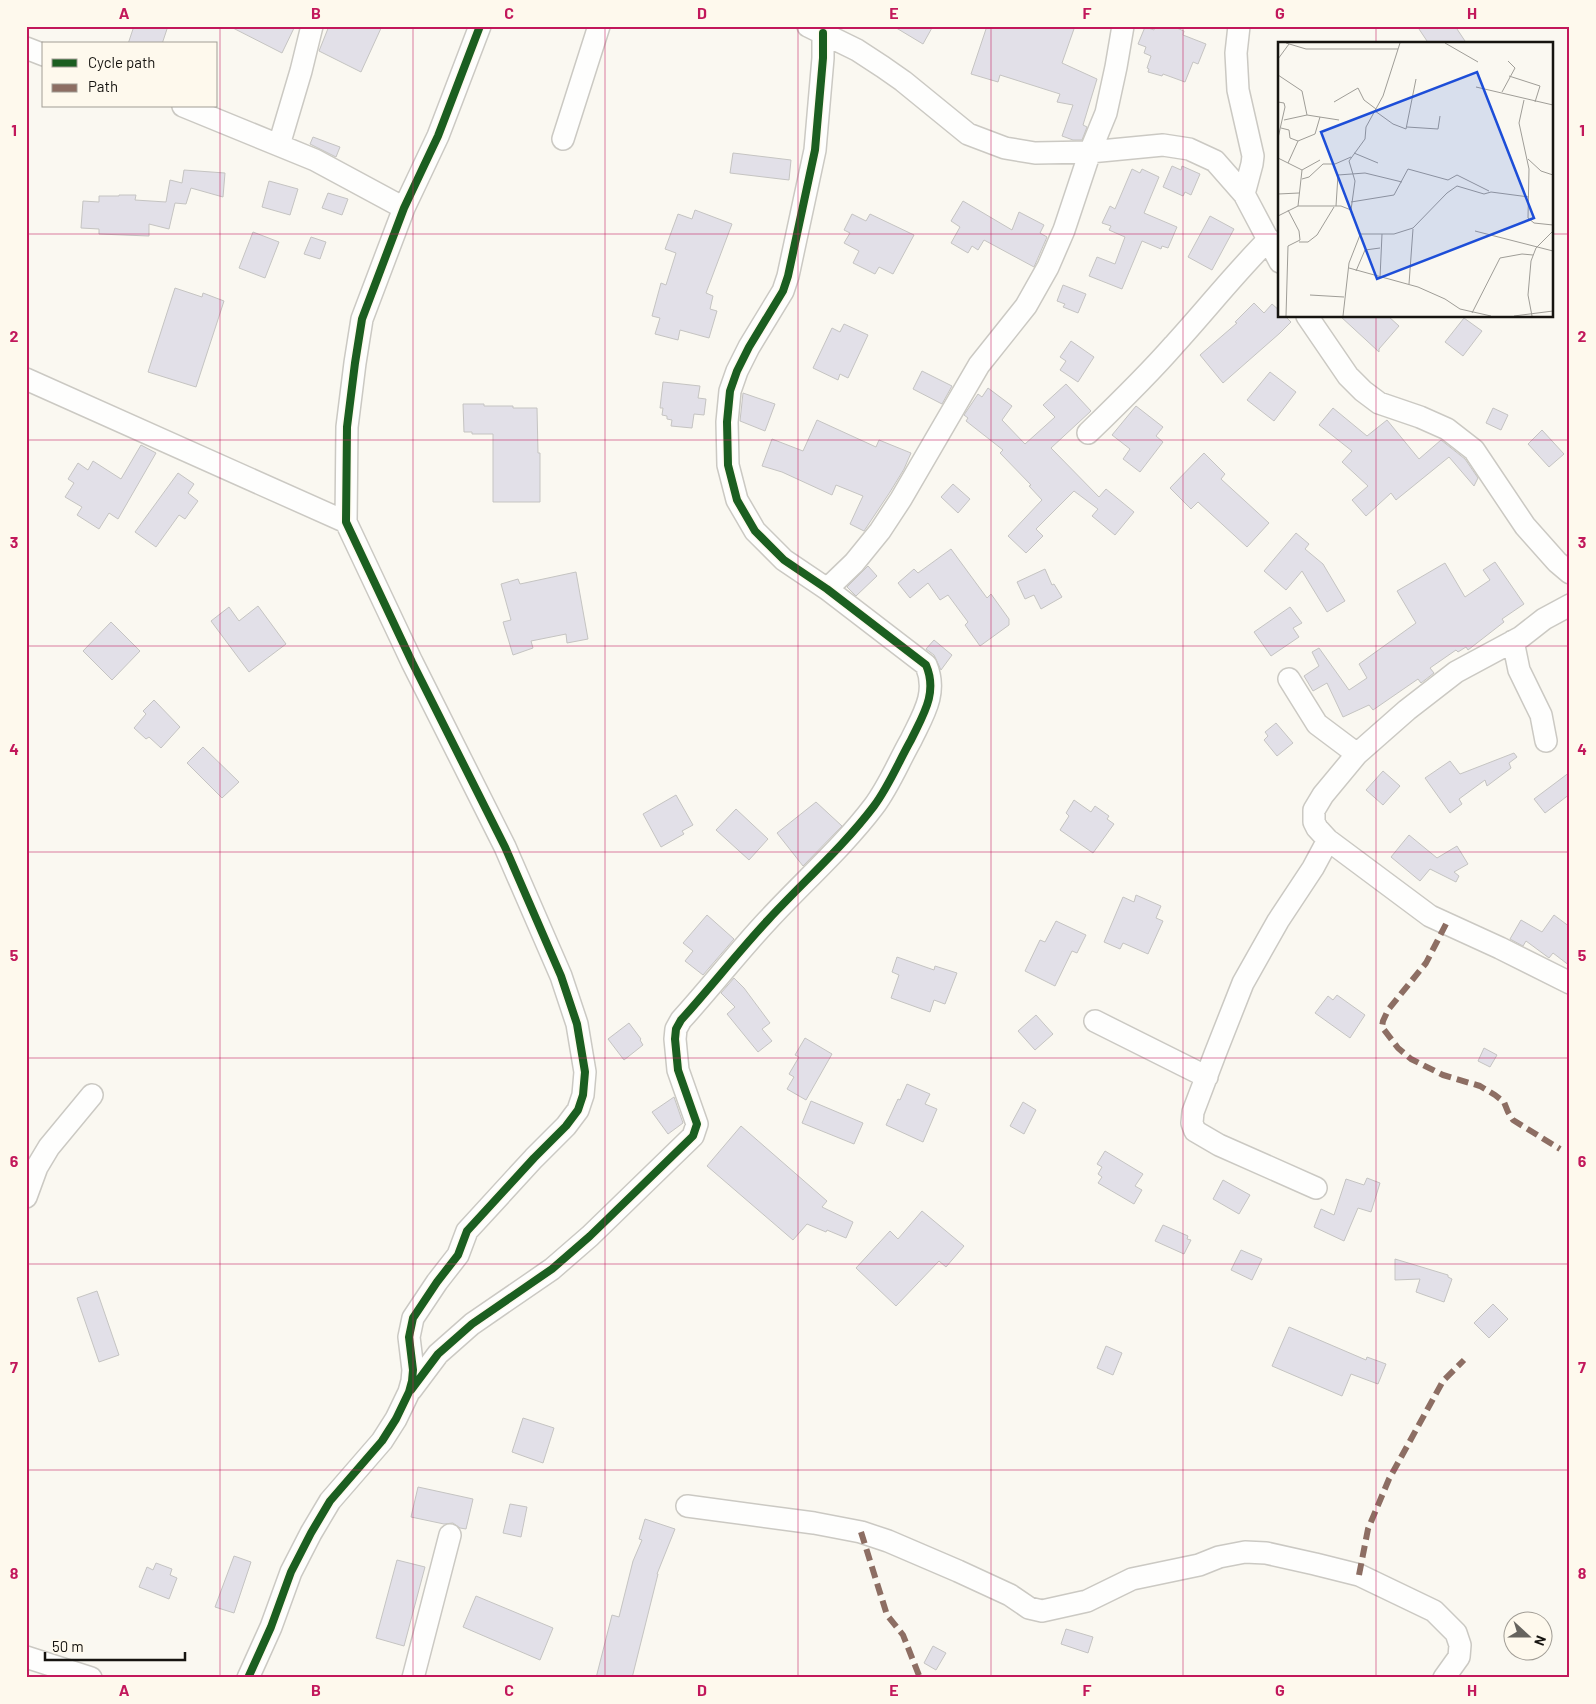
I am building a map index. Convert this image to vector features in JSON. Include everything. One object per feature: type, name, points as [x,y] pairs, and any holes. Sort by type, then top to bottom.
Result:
[{"type":"street","points":[[278,145],[301,71],[312,26]]},
{"type":"street","points":[[248,1678],[271,1627],[291,1572],[311,1533],[330,1501],[382,1441],[396,1419],[409,1392],[413,1370],[408,1337],[413,1318],[458,1255],[467,1231],[566,1126],[578,1110],[583,1095],[585,1072],[577,1024],[561,976],[505,847],[412,662],[346,522],[347,427],[362,319],[404,208],[438,136],[480,26]]},
{"type":"street","points":[[563,139],[599,26]]},
{"type":"street","points":[[827,589],[854,563],[880,531],[979,365],[1026,306],[1048,267],[1064,230],[1090,152],[1106,113],[1123,26]]},
{"type":"street","points":[[1239,26],[1236,53],[1238,90],[1253,156],[1244,194]]},
{"type":"street","points":[[816,30],[857,50],[903,81],[968,134],[1005,148],[1035,153],[1090,152],[1163,145],[1189,148],[1215,161],[1244,194],[1278,258]]},
{"type":"street","points":[[409,1392],[438,1354],[472,1324],[552,1269],[590,1236],[693,1136],[697,1124],[678,1070],[676,1029],[681,1020],[767,921],[839,846],[874,805],[924,714],[930,693],[931,676],[926,665],[827,589],[784,560],[755,531],[737,500],[728,466],[727,422],[730,391],[737,371],[749,347],[783,292],[815,150],[823,58],[816,30]]},
{"type":"street","points":[[26,48],[42,54]]},
{"type":"street","points":[[188,108],[315,160],[404,208]]},
{"type":"street","points":[[1088,433],[1176,344],[1242,266],[1268,239]]},
{"type":"street","points":[[1308,318],[1348,376],[1363,391],[1379,403],[1420,417],[1447,429],[1474,450],[1524,526],[1557,562],[1570,573]]},
{"type":"street","points":[[26,379],[346,522]]},
{"type":"street","points":[[1570,605],[1513,641],[1456,672],[1406,710],[1357,754],[1323,795],[1314,810],[1316,828],[1328,840],[1430,916],[1570,983]]},
{"type":"street","points":[[1513,641],[1519,670],[1542,715],[1546,741]]},
{"type":"street","points":[[1289,678],[1317,724],[1357,754]]},
{"type":"street","points":[[1316,1188],[1219,1145],[1195,1131],[1192,1126],[1192,1118],[1243,983],[1278,921],[1313,868],[1328,840]]},
{"type":"street","points":[[1095,1020],[1207,1076]]},
{"type":"street","points":[[26,1197],[37,1167],[49,1148],[92,1095]]},
{"type":"street","points":[[687,1506],[814,1523],[861,1532],[888,1541],[958,1571],[1010,1595],[1030,1608],[1042,1611],[1087,1601],[1132,1579],[1199,1565],[1220,1556],[1245,1552],[1266,1553],[1360,1575],[1434,1611],[1456,1633],[1460,1645],[1459,1657],[1444,1678]]},
{"type":"street","points":[[413,1678],[450,1535]]},
{"type":"street","points":[[26,1657],[91,1678]]},
{"type":"building","points":[[134,26],[168,26],[163,42],[129,42]]},
{"type":"building","points":[[229,26],[295,26],[282,53]]},
{"type":"building","points":[[329,26],[382,26],[361,72],[319,51]]},
{"type":"building","points":[[893,26],[933,26],[923,44]]},
{"type":"building","points":[[987,26],[1075,26],[1062,63],[1097,79],[1083,125],[1087,127],[1082,140],[1073,140],[1062,136],[1073,105],[1057,102],[1060,94],[1000,75],[998,82],[971,74]]},
{"type":"building","points":[[1155,26],[1172,26],[1184,31],[1183,35],[1206,44],[1198,64],[1193,62],[1185,82],[1163,74],[1162,76],[1148,72],[1149,69],[1147,68],[1151,56],[1144,53],[1146,47],[1138,44],[1145,27],[1154,30]]},
{"type":"building","points":[[1417,26],[1455,26],[1466,42],[1428,42]]},
{"type":"building","points":[[313,137],[340,147],[336,157],[310,144]]},
{"type":"building","points":[[733,153],[791,160],[789,180],[730,173]]},
{"type":"building","points":[[1172,166],[1181,170],[1182,166],[1200,174],[1191,195],[1185,192],[1183,196],[1163,187]]},
{"type":"building","points":[[1132,169],[1140,173],[1142,169],[1159,177],[1144,213],[1177,227],[1168,248],[1162,246],[1161,249],[1142,241],[1122,289],[1089,276],[1097,257],[1115,264],[1125,237],[1109,230],[1111,226],[1102,223],[1110,206],[1115,209]]},
{"type":"building","points":[[184,170],[225,173],[223,197],[191,188],[186,204],[175,203],[169,229],[149,224],[149,236],[99,234],[99,229],[81,228],[83,201],[99,202],[99,196],[136,195],[135,200],[166,202],[170,180],[182,183]]},
{"type":"building","points":[[269,181],[298,189],[290,215],[262,207]]},
{"type":"building","points":[[328,193],[348,199],[342,215],[322,208]]},
{"type":"building","points":[[963,201],[1012,230],[1019,212],[1044,225],[1040,233],[1047,237],[1034,267],[984,240],[978,250],[972,246],[968,253],[951,243],[960,227],[951,221]]},
{"type":"building","points":[[695,210],[732,224],[706,293],[713,296],[710,309],[717,311],[709,338],[680,330],[678,340],[655,334],[660,318],[652,316],[661,283],[666,285],[676,253],[665,249],[678,214],[692,219]]},
{"type":"building","points":[[852,214],[866,221],[870,214],[914,235],[893,274],[879,267],[875,274],[853,263],[859,251],[844,243],[850,233],[844,230]]},
{"type":"building","points":[[1210,216],[1234,229],[1212,270],[1188,257]]},
{"type":"building","points":[[253,232],[279,242],[265,278],[239,268]]},
{"type":"building","points":[[311,237],[326,242],[320,259],[304,254]]},
{"type":"building","points":[[1063,285],[1086,294],[1078,313],[1063,307],[1065,304],[1057,301]]},
{"type":"building","points":[[175,288],[202,297],[203,293],[224,301],[196,387],[148,372]]},
{"type":"building","points":[[1254,303],[1264,313],[1272,304],[1278,309],[1278,318],[1287,318],[1291,322],[1223,383],[1200,355],[1237,323],[1235,322]]},
{"type":"building","points":[[1342,318],[1390,318],[1399,326],[1379,349],[1379,352]]},
{"type":"building","points":[[1464,318],[1482,331],[1463,356],[1445,342]]},
{"type":"building","points":[[844,324],[868,335],[848,378],[840,374],[838,380],[813,368],[832,328],[840,332]]},
{"type":"building","points":[[1071,341],[1094,357],[1078,382],[1060,370],[1066,361],[1060,357]]},
{"type":"building","points":[[922,371],[952,386],[942,404],[913,389]]},
{"type":"building","points":[[1270,372],[1296,392],[1274,421],[1247,400]]},
{"type":"building","points":[[663,382],[700,386],[698,398],[706,399],[704,415],[694,414],[692,428],[671,426],[672,420],[662,415],[663,408],[660,408]]},
{"type":"building","points":[[1066,384],[1091,411],[1051,448],[1099,497],[1106,489],[1134,512],[1115,535],[1092,516],[1098,509],[1074,491],[1036,529],[1043,536],[1026,553],[1008,536],[1042,500],[1029,486],[1031,485],[1000,453],[1003,450],[966,421],[968,418],[964,415],[978,394],[982,397],[988,388],[1012,406],[1002,420],[1025,444],[1055,417],[1043,405]]},
{"type":"building","points":[[743,393],[775,404],[765,431],[740,421]]},
{"type":"building","points":[[463,404],[537,408],[538,453],[540,453],[540,502],[493,502],[493,434],[464,432]]},
{"type":"building","points":[[1136,406],[1163,427],[1156,436],[1163,442],[1140,472],[1123,459],[1130,449],[1112,435]]},
{"type":"building","points":[[1333,408],[1367,436],[1387,420],[1419,459],[1441,440],[1465,459],[1478,478],[1474,486],[1449,457],[1396,500],[1391,493],[1366,516],[1352,500],[1368,486],[1342,462],[1352,451],[1319,425]]},
{"type":"building","points":[[1493,408],[1508,415],[1501,430],[1486,423]]},
{"type":"building","points":[[817,420],[876,447],[879,440],[911,453],[904,469],[864,531],[850,524],[863,496],[836,485],[832,495],[782,472],[762,466],[772,439],[803,451]]},
{"type":"building","points":[[1542,430],[1564,454],[1549,467],[1528,444]]},
{"type":"building","points":[[141,445],[156,453],[118,519],[109,513],[99,529],[77,515],[82,507],[65,497],[74,483],[68,479],[78,463],[88,470],[93,461],[121,479]]},
{"type":"building","points":[[1204,453],[1225,474],[1221,479],[1269,523],[1247,547],[1198,502],[1191,509],[1170,488]]},
{"type":"building","points":[[178,473],[194,484],[188,493],[198,501],[185,519],[179,515],[156,547],[135,532]]},
{"type":"building","points":[[953,484],[970,499],[958,513],[941,497]]},
{"type":"building","points":[[1296,533],[1309,544],[1305,549],[1323,564],[1345,601],[1327,612],[1302,571],[1286,590],[1264,571]]},
{"type":"building","points":[[951,549],[987,598],[991,594],[1009,619],[1009,625],[980,646],[965,625],[968,622],[948,595],[940,600],[928,583],[910,598],[898,583],[914,569],[918,573]]},
{"type":"building","points":[[1495,562],[1524,604],[1502,619],[1504,622],[1468,650],[1466,647],[1458,652],[1456,650],[1430,668],[1434,673],[1421,683],[1418,679],[1373,710],[1369,705],[1343,717],[1327,683],[1313,691],[1304,676],[1319,666],[1312,652],[1319,648],[1349,690],[1367,678],[1359,664],[1416,623],[1397,591],[1445,563],[1465,597],[1490,580],[1483,570]]},
{"type":"building","points":[[868,566],[877,576],[856,596],[847,587]]},
{"type":"building","points":[[1045,569],[1052,585],[1054,584],[1062,597],[1041,609],[1034,595],[1025,599],[1017,582]]},
{"type":"building","points":[[576,572],[588,639],[567,643],[566,634],[531,641],[533,648],[513,655],[503,622],[511,620],[501,584],[518,579],[520,584]]},
{"type":"building","points":[[258,606],[286,644],[249,672],[211,621],[229,607],[239,621]]},
{"type":"building","points":[[1290,607],[1302,623],[1293,628],[1299,637],[1271,656],[1254,632]]},
{"type":"building","points":[[111,622],[140,651],[112,680],[83,651]]},
{"type":"building","points":[[934,640],[952,655],[941,670],[934,655],[926,649]]},
{"type":"building","points":[[154,700],[180,727],[161,748],[149,737],[146,739],[134,728],[146,714],[143,711]]},
{"type":"building","points":[[1276,723],[1293,743],[1277,756],[1264,740],[1268,736],[1265,732]]},
{"type":"building","points":[[203,747],[239,782],[222,798],[187,763]]},
{"type":"building","points":[[1514,753],[1517,757],[1509,763],[1511,768],[1487,786],[1485,780],[1459,799],[1462,804],[1450,813],[1425,778],[1450,761],[1460,774]]},
{"type":"building","points":[[1383,771],[1400,786],[1383,805],[1366,790]]},
{"type":"building","points":[[1570,772],[1570,794],[1545,813],[1534,799]]},
{"type":"building","points":[[676,795],[693,825],[682,831],[684,834],[661,847],[643,814]]},
{"type":"building","points":[[1074,800],[1091,812],[1095,806],[1109,816],[1107,819],[1114,824],[1093,853],[1060,830],[1069,816],[1066,813]]},
{"type":"building","points":[[816,802],[842,826],[803,866],[777,833]]},
{"type":"building","points":[[736,809],[768,839],[749,860],[716,830]]},
{"type":"building","points":[[1409,835],[1437,858],[1457,846],[1468,864],[1454,872],[1459,876],[1456,882],[1430,869],[1420,881],[1391,857]]},
{"type":"building","points":[[1136,895],[1161,906],[1156,918],[1163,921],[1148,954],[1123,943],[1120,949],[1104,942],[1123,897],[1134,902]]},
{"type":"building","points":[[707,915],[734,939],[703,975],[685,961],[693,951],[683,943]]},
{"type":"building","points":[[1554,915],[1570,927],[1570,966],[1553,953],[1549,958],[1526,941],[1523,946],[1510,939],[1521,920],[1542,932]]},
{"type":"building","points":[[1056,921],[1086,935],[1077,953],[1072,951],[1055,986],[1025,971],[1040,940],[1045,942]]},
{"type":"building","points":[[897,957],[934,970],[935,966],[957,973],[945,1004],[934,1000],[930,1012],[891,998],[899,975],[892,972]]},
{"type":"building","points":[[734,978],[744,988],[770,1023],[762,1029],[772,1041],[758,1052],[727,1014],[735,1007],[721,993]]},
{"type":"building","points":[[1337,995],[1365,1015],[1350,1038],[1315,1013],[1328,996],[1333,1000]]},
{"type":"building","points":[[1036,1015],[1053,1034],[1035,1050],[1018,1031]]},
{"type":"building","points":[[629,1023],[641,1039],[643,1045],[624,1060],[608,1039]]},
{"type":"building","points":[[805,1038],[832,1054],[806,1100],[787,1089],[794,1077],[789,1074],[799,1057],[795,1055]]},
{"type":"building","points":[[1484,1048],[1497,1055],[1490,1067],[1478,1061]]},
{"type":"building","points":[[907,1084],[930,1094],[925,1104],[937,1109],[923,1142],[886,1125]]},
{"type":"building","points":[[674,1097],[683,1123],[668,1134],[652,1112]]},
{"type":"building","points":[[811,1101],[863,1123],[854,1144],[802,1123]]},
{"type":"building","points":[[1023,1102],[1036,1110],[1024,1134],[1010,1126]]},
{"type":"building","points":[[741,1126],[827,1201],[822,1207],[853,1222],[846,1238],[807,1224],[793,1240],[707,1166]]},
{"type":"building","points":[[1105,1151],[1143,1174],[1135,1186],[1142,1190],[1134,1204],[1098,1183],[1102,1177],[1098,1174],[1102,1167],[1097,1164]]},
{"type":"building","points":[[1367,1178],[1380,1183],[1371,1212],[1358,1208],[1344,1241],[1314,1227],[1321,1209],[1334,1215],[1346,1179],[1364,1185]]},
{"type":"building","points":[[1223,1180],[1250,1195],[1239,1214],[1213,1199]]},
{"type":"building","points":[[922,1211],[964,1246],[946,1267],[939,1261],[896,1306],[856,1268],[890,1231],[898,1239]]},
{"type":"building","points":[[1163,1225],[1188,1236],[1187,1239],[1191,1240],[1184,1254],[1155,1241]]},
{"type":"building","points":[[1241,1250],[1262,1259],[1252,1280],[1231,1270]]},
{"type":"building","points":[[1395,1259],[1448,1275],[1452,1279],[1444,1302],[1416,1292],[1420,1279],[1395,1280]]},
{"type":"building","points":[[97,1291],[119,1355],[99,1362],[77,1298]]},
{"type":"building","points":[[1493,1304],[1508,1319],[1489,1338],[1474,1323]]},
{"type":"building","points":[[1289,1327],[1366,1360],[1367,1357],[1386,1364],[1378,1384],[1351,1374],[1342,1396],[1272,1366]]},
{"type":"building","points":[[1106,1346],[1122,1353],[1113,1375],[1097,1368]]},
{"type":"building","points":[[523,1418],[554,1428],[543,1463],[512,1452]]},
{"type":"building","points":[[418,1487],[473,1499],[466,1529],[460,1528],[453,1523],[444,1524],[411,1517]]},
{"type":"building","points":[[510,1504],[527,1507],[521,1537],[503,1533]]},
{"type":"building","points":[[645,1519],[675,1529],[657,1574],[632,1678],[596,1678],[612,1615],[619,1617],[633,1561],[642,1540],[639,1539]]},
{"type":"building","points":[[234,1556],[251,1562],[234,1613],[215,1607]]},
{"type":"building","points":[[397,1560],[425,1567],[404,1646],[376,1638]]},
{"type":"building","points":[[156,1563],[172,1569],[170,1575],[177,1578],[169,1599],[139,1587],[147,1567],[153,1570]]},
{"type":"building","points":[[476,1596],[553,1628],[540,1660],[463,1627]]},
{"type":"building","points":[[1066,1629],[1093,1637],[1088,1653],[1061,1644]]},
{"type":"building","points":[[933,1646],[946,1653],[936,1670],[924,1663]]},
{"type":"marked path","points":[[1446,924],[1426,963],[1388,1010],[1382,1027],[1398,1048],[1411,1059],[1443,1075],[1480,1086],[1495,1095],[1504,1102],[1513,1120],[1560,1149]]},
{"type":"marked path","points":[[1359,1575],[1368,1529],[1389,1479],[1443,1381],[1464,1360]]},
{"type":"marked path","points":[[861,1532],[887,1615],[903,1635],[920,1678]]},
{"type":"cycle path","points":[[248,1678],[271,1627],[291,1572],[311,1533],[330,1501],[382,1441],[396,1419],[409,1392],[413,1370],[409,1337],[413,1318],[458,1255],[467,1231],[566,1126],[578,1110],[583,1095],[585,1072],[577,1024],[561,976],[505,847],[412,662],[346,522],[347,427],[362,319],[404,208],[438,136],[480,26]]},
{"type":"cycle path","points":[[411,1390],[438,1354],[472,1324],[552,1269],[590,1236],[693,1136],[697,1124],[678,1070],[676,1029],[681,1020],[757,932],[836,850],[874,806],[894,773],[928,704],[930,685],[926,665],[827,589],[784,560],[755,531],[737,500],[728,465],[727,422],[730,391],[737,371],[749,347],[783,291],[788,276],[815,150],[823,58],[823,33]]}]
